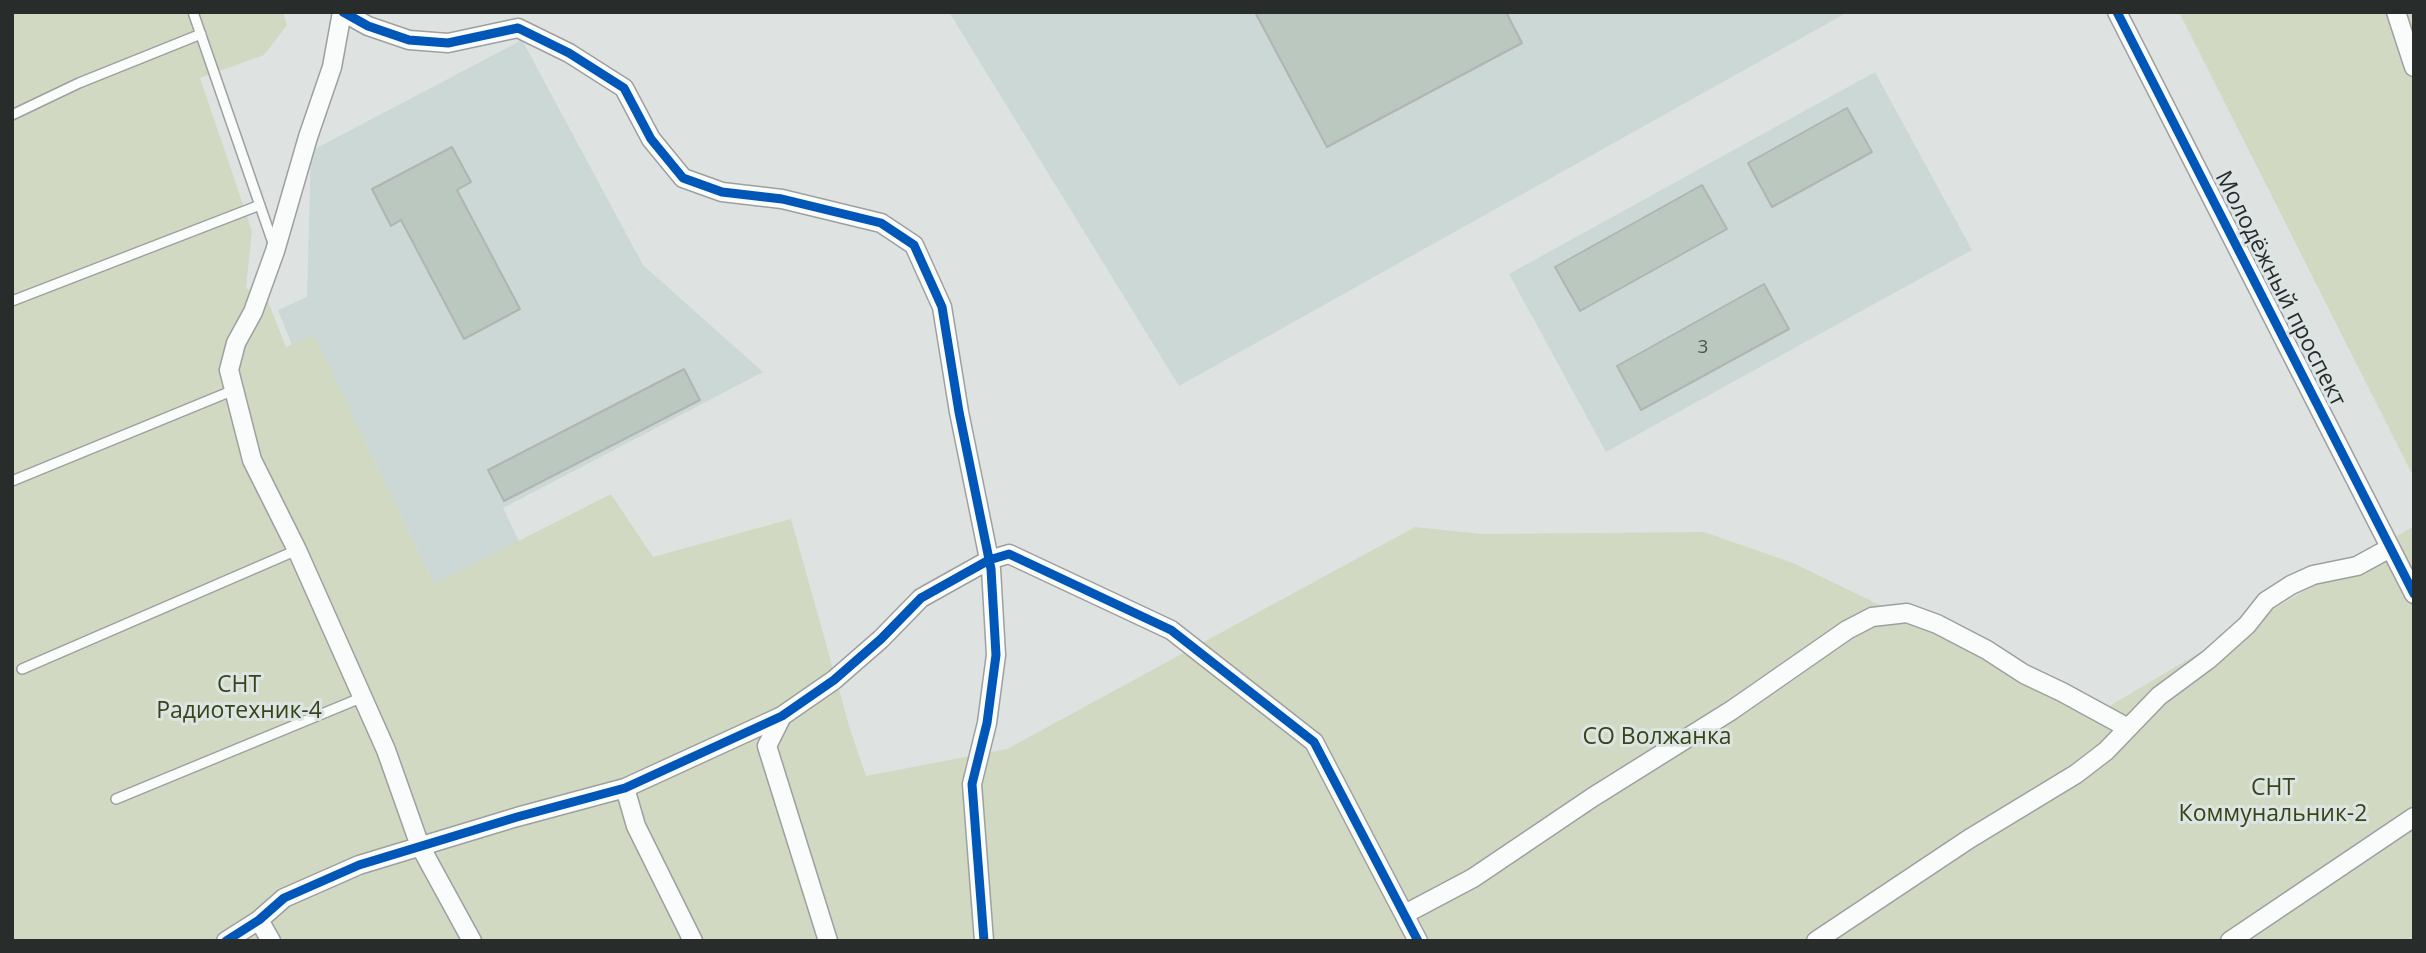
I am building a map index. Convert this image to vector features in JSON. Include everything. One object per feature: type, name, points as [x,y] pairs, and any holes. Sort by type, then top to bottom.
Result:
[{"type":"street","points":[[472,941],[420,846],[386,750],[363,697],[298,550],[252,460],[229,370],[236,343],[253,312],[275,251],[307,137],[332,67],[342,12],[368,26],[409,40],[448,43],[518,28],[569,53],[624,88],[651,139],[683,178],[722,192],[782,199],[881,223],[914,245],[942,307],[959,412],[989,560],[996,655],[987,723],[972,784],[984,941]]},
{"type":"street","name":"Молодёжный проспект","points":[[2117,12],[2411,588]]},
{"type":"street","points":[[2396,12],[2414,67]]},
{"type":"street","points":[[1815,941],[1969,839],[2076,774],[2106,751],[2159,696],[2209,659],[2247,625],[2266,601],[2313,575],[2357,566],[2390,548]]},
{"type":"street","points":[[226,941],[284,898],[359,865],[517,817],[625,788],[782,716],[834,680],[881,639],[921,598],[989,560],[1009,554],[1171,630],[1314,742],[1418,941]]},
{"type":"street","points":[[1405,914],[1473,878],[1593,797],[1732,710],[1847,630],[1872,617],[1907,612],[1937,624],[1987,650],[2024,674],[2128,728]]},
{"type":"street","points":[[782,716],[767,746],[828,941]]},
{"type":"street","points":[[625,788],[636,827],[693,941]]},
{"type":"street","points":[[2230,941],[2414,817]]},
{"type":"street","points":[[259,919],[271,941]]},
{"type":"lane","points":[[193,12],[275,251]]},
{"type":"lane","points":[[12,115],[79,83],[201,34]]},
{"type":"lane","points":[[12,301],[260,205]]},
{"type":"lane","points":[[12,481],[234,390]]},
{"type":"lane","points":[[22,668],[298,550]]},
{"type":"lane","points":[[116,799],[363,697]]},
{"type":"shaded area","points":[[949,12],[1848,12],[1179,386]]},
{"type":"shaded area","points":[[522,40],[643,265],[763,372],[503,508],[549,602],[464,646],[314,335],[292,345],[278,310],[307,297],[311,151]]},
{"type":"shaded area","points":[[1875,72],[1972,250],[1606,452],[1509,274]]},
{"type":"green space","points":[[12,12],[283,12],[287,25],[264,55],[200,78],[252,231],[246,288],[267,299],[286,347],[314,335],[434,584],[611,494],[653,557],[791,519],[850,729],[866,776],[1007,749],[1415,527],[1482,534],[1704,532],[1793,563],[1983,655],[2089,718],[2414,526],[2414,941],[12,941]]},
{"type":"green space","points":[[2179,12],[2414,12],[2414,478]]},
{"type":"building","points":[[1255,12],[1506,12],[1522,43],[1327,147]]},
{"type":"building","points":[[1847,108],[1872,152],[1772,207],[1748,163]]},
{"type":"building","points":[[452,147],[471,182],[457,190],[520,309],[464,339],[401,220],[391,226],[372,189]]},
{"type":"building","points":[[1702,185],[1727,229],[1580,311],[1555,267]]},
{"type":"building","points":[[1764,284],[1789,329],[1641,410],[1617,366]]},
{"type":"building","points":[[684,369],[700,400],[504,501],[488,470]]},
{"type":"cycle path","points":[[343,12],[368,26],[409,40],[448,43],[518,28],[569,53],[624,88],[651,139],[683,178],[722,192],[782,199],[881,223],[914,245],[942,307],[959,412],[991,569],[996,655],[987,723],[972,784],[984,941]]},
{"type":"cycle path","points":[[2117,12],[2414,594]]},
{"type":"cycle path","points":[[226,941],[259,920],[284,898],[359,865],[517,817],[625,788],[782,716],[834,680],[881,639],[921,598],[989,560],[1009,554],[1171,630],[1314,742],[1418,941]]},
{"type":"park label","name":"СНТ Радиотехник-4","points":[[239,698]]},
{"type":"park label","name":"СО Волжанка","points":[[1657,737]]},
{"type":"park label","name":"СНТ Коммунальник-2","points":[[2273,801]]}]
